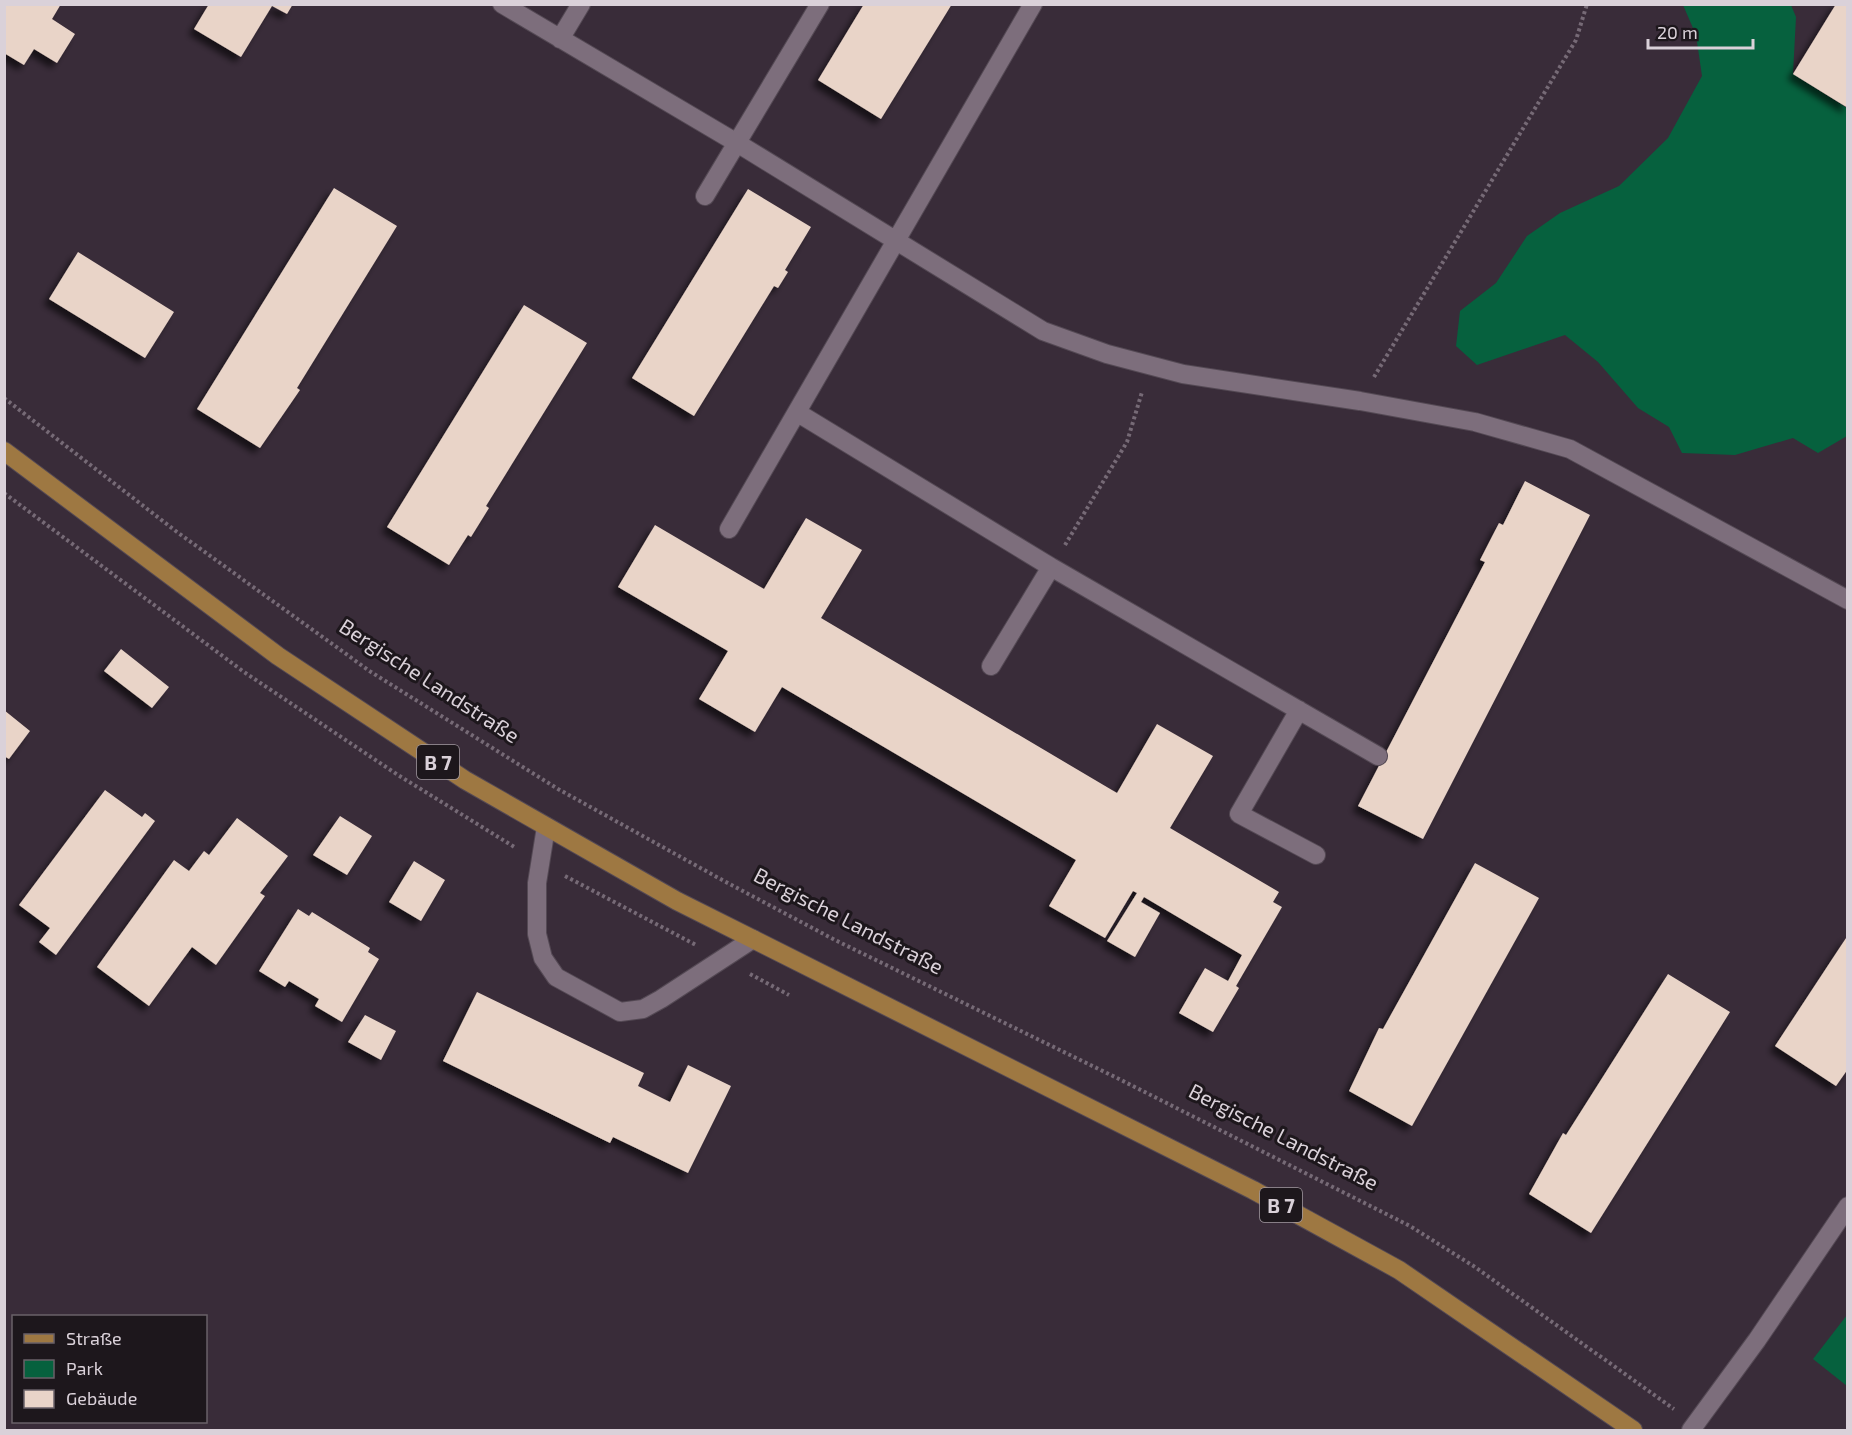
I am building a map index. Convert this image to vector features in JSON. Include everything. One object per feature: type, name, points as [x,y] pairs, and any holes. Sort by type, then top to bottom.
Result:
[{"type":"main road","name":"B 7","points":[[4,451],[278,656],[393,734],[546,827],[677,901],[1253,1190],[1345,1239],[1463,1312],[1633,1431]]},
{"type":"lane","points":[[502,4],[737,143],[1043,331],[1107,354],[1183,374],[1360,401],[1475,422],[1570,449],[1848,600]]},
{"type":"lane","points":[[560,39],[581,4]]},
{"type":"lane","points":[[705,196],[820,4]]},
{"type":"lane","points":[[729,529],[898,241],[1033,4]]},
{"type":"lane","points":[[798,413],[1051,567],[1378,756]]},
{"type":"lane","points":[[991,666],[1051,567]]},
{"type":"lane","points":[[1299,710],[1239,814],[1316,855]]},
{"type":"lane","points":[[546,827],[537,883],[537,934],[543,958],[556,977],[620,1012],[643,1009],[753,939]]},
{"type":"lane","points":[[1693,1427],[1848,1206]]},
{"type":"path","points":[[1360,401],[1576,40],[1587,4]]},
{"type":"path","points":[[1051,567],[1127,442],[1150,365]]},
{"type":"path","name":"Bergische Landstraße","points":[[4,398],[177,532],[371,672],[558,789],[835,940],[1117,1077],[1410,1226],[1475,1267],[1693,1427]]},
{"type":"green space","points":[[1683,5],[1791,5],[1796,17],[1793,74],[1847,108],[1847,436],[1818,453],[1793,438],[1735,455],[1682,453],[1669,427],[1638,408],[1598,362],[1565,335],[1477,365],[1456,346],[1460,311],[1496,283],[1527,236],[1560,213],[1619,186],[1668,138],[1702,76],[1696,35]]},
{"type":"green space","points":[[1847,1315],[1847,1386],[1813,1359]]},
{"type":"building","points":[[4,4],[61,4],[52,19],[75,34],[57,63],[34,49],[24,65],[4,53]]},
{"type":"building","points":[[209,4],[293,4],[287,14],[272,6],[241,57],[194,29]]},
{"type":"building","points":[[864,4],[952,4],[881,119],[818,80]]},
{"type":"building","points":[[1836,4],[1848,4],[1848,108],[1793,74]]},
{"type":"building","points":[[334,188],[397,226],[297,388],[300,390],[260,448],[197,409]]},
{"type":"building","points":[[748,189],[811,227],[785,270],[788,272],[778,288],[774,286],[694,416],[632,378]]},
{"type":"building","points":[[78,252],[174,312],[145,358],[49,299]]},
{"type":"building","points":[[524,305],[587,343],[486,506],[489,508],[471,537],[468,535],[449,565],[387,527]]},
{"type":"building","points":[[1525,481],[1590,515],[1423,839],[1358,806],[1485,562],[1480,560],[1499,523],[1503,525]]},
{"type":"building","points":[[806,518],[862,550],[821,618],[1117,793],[1157,724],[1213,756],[1170,828],[1279,892],[1273,902],[1282,907],[1236,986],[1239,988],[1213,1032],[1179,1013],[1205,968],[1228,981],[1242,955],[1144,897],[1141,902],[1160,913],[1135,957],[1107,941],[1137,893],[1133,891],[1105,938],[1049,906],[1076,860],[782,687],[755,732],[699,699],[728,651],[618,587],[655,525],[764,589]]},
{"type":"building","points":[[121,649],[169,687],[152,708],[104,671]]},
{"type":"building","points":[[4,710],[30,731],[9,759],[4,756]]},
{"type":"building","points":[[105,790],[142,817],[145,813],[155,821],[56,955],[39,942],[50,928],[19,905]]},
{"type":"building","points":[[340,816],[372,836],[347,875],[313,855]]},
{"type":"building","points":[[237,818],[288,856],[260,893],[265,896],[216,965],[192,947],[149,1006],[97,967],[174,860],[189,871],[204,851],[209,855]]},
{"type":"building","points":[[414,861],[445,880],[421,921],[389,902]]},
{"type":"building","points":[[1475,863],[1539,898],[1412,1126],[1349,1091],[1379,1028],[1383,1029]]},
{"type":"building","points":[[298,909],[309,916],[312,912],[370,948],[368,952],[379,959],[342,1022],[315,1006],[319,999],[289,981],[285,987],[259,971]]},
{"type":"building","points":[[1848,935],[1848,1069],[1836,1086],[1775,1046]]},
{"type":"building","points":[[1668,974],[1730,1012],[1591,1233],[1529,1194],[1563,1133],[1566,1135]]},
{"type":"building","points":[[477,992],[644,1073],[638,1086],[670,1102],[688,1065],[731,1086],[688,1173],[613,1137],[610,1143],[443,1061]]},
{"type":"building","points":[[365,1015],[396,1031],[381,1060],[348,1042]]}]
